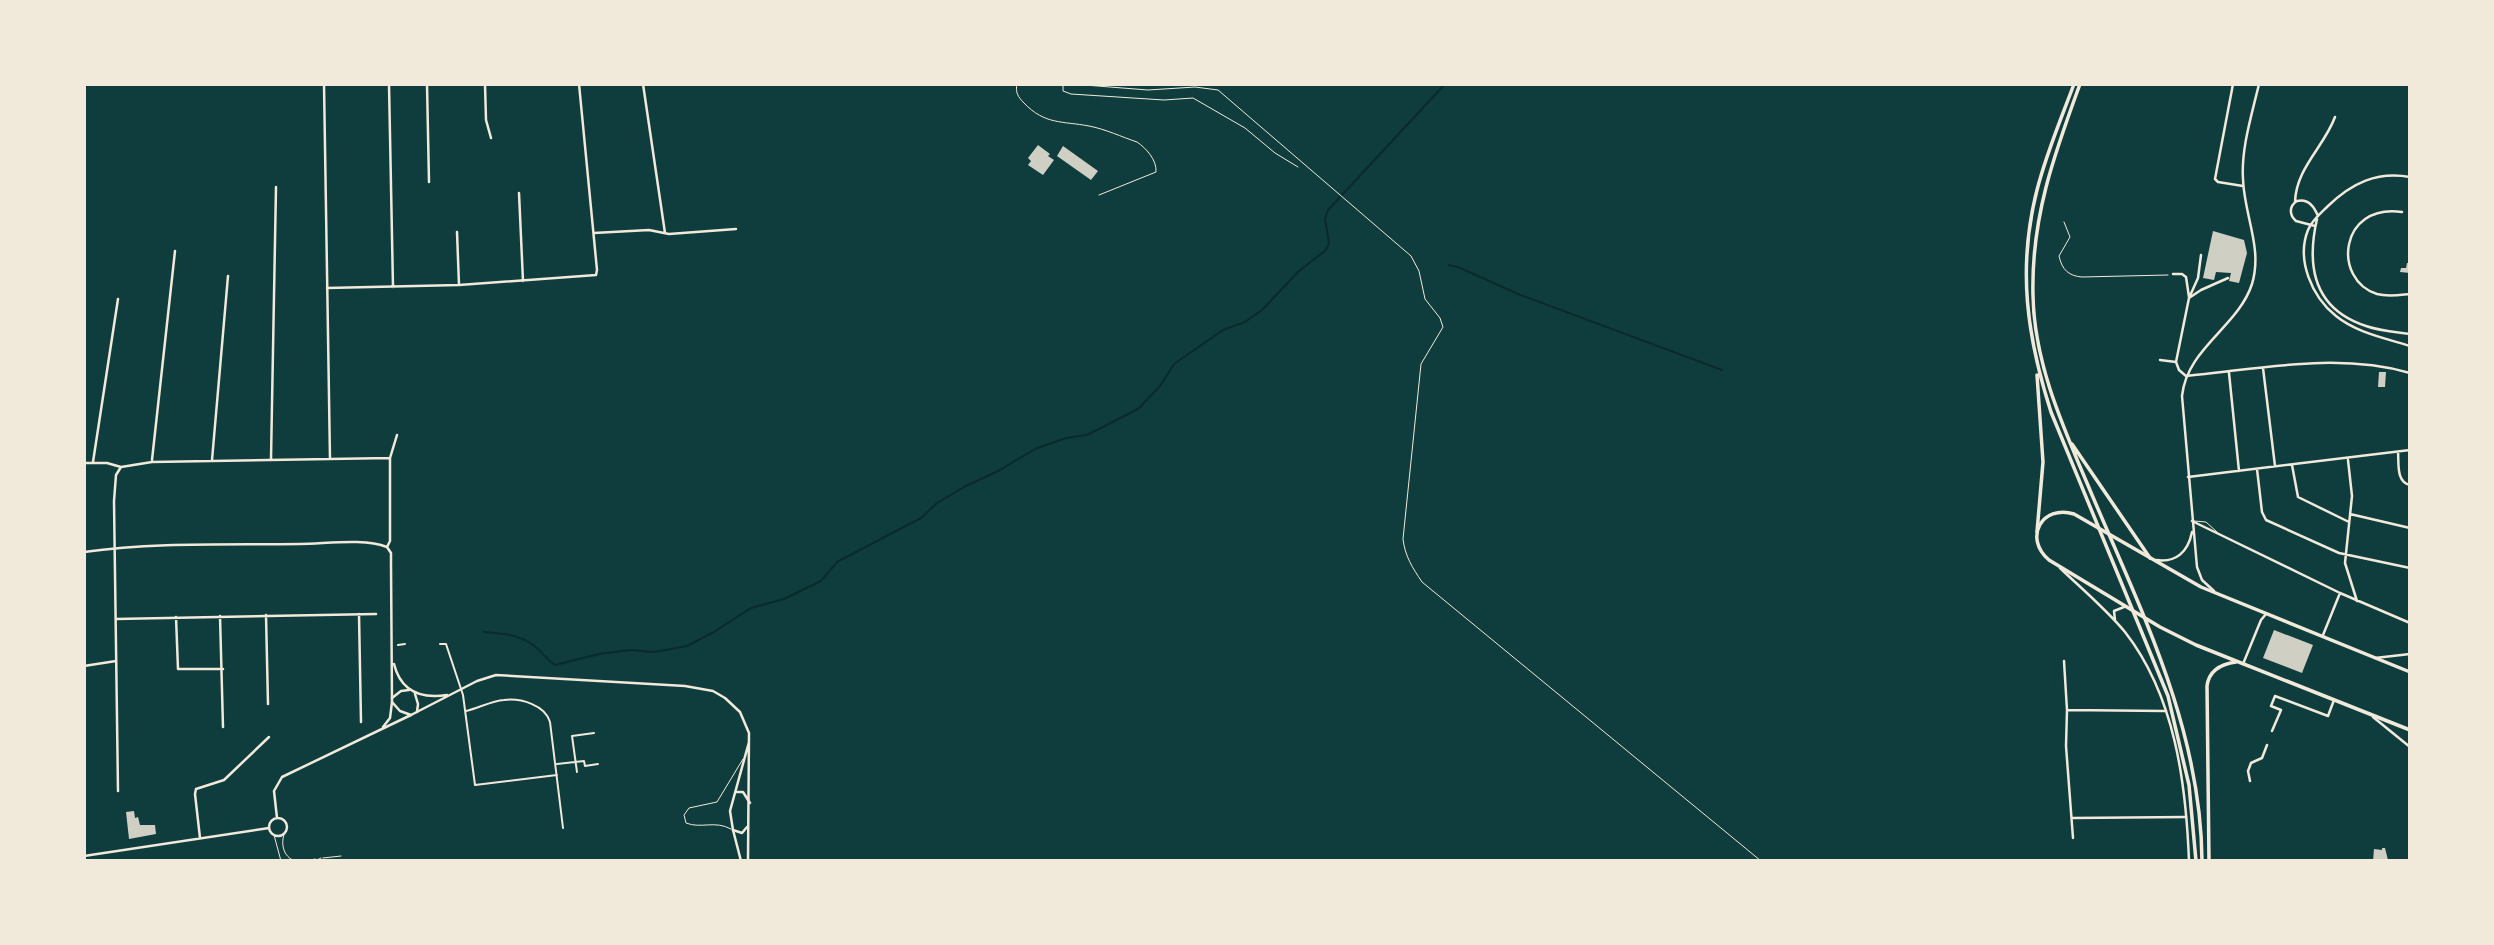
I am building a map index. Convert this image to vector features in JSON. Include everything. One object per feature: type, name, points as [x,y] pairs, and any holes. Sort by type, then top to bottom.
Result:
[{"type":"main road","points":[[2074,84],[2037,190],[2029,232],[2026,299],[2043,437],[2036,538],[2043,555],[2058,567],[2177,636],[2410,730]]},
{"type":"main road","points":[[2081,84],[2044,188],[2035,231],[2035,324],[2042,365],[2067,436],[2168,673],[2188,748],[2200,820],[2202,861]]},
{"type":"main road","points":[[2036,366],[2051,412],[2168,696],[2181,747],[2193,820],[2196,861]]},
{"type":"main road","points":[[2067,436],[2150,558]]},
{"type":"main road","points":[[2037,532],[2049,516],[2058,512],[2079,516],[2198,586],[2410,672]]},
{"type":"main road","points":[[2209,861],[2207,686],[2216,668],[2238,662]]},
{"type":"street","points":[[324,84],[330,459]]},
{"type":"street","points":[[389,84],[393,287]]},
{"type":"street","points":[[427,84],[429,182]]},
{"type":"street","points":[[485,84],[486,117],[491,138]]},
{"type":"street","points":[[327,288],[459,285],[596,275],[579,84]]},
{"type":"street","points":[[643,84],[664,233]]},
{"type":"street","points":[[2233,84],[2215,177],[2218,182],[2243,186]]},
{"type":"street","points":[[2220,595],[2204,583],[2198,573],[2182,402],[2186,376],[2203,349],[2241,305],[2252,284],[2256,251],[2243,186],[2245,152],[2259,84]]},
{"type":"street","points":[[2315,226],[2298,222],[2292,217],[2291,209],[2300,176],[2329,132],[2335,117]]},
{"type":"street","points":[[2410,177],[2385,175],[2361,181],[2341,194],[2318,216],[2310,225],[2305,243],[2305,260],[2310,279],[2319,297],[2332,313],[2349,326],[2410,346]]},
{"type":"street","points":[[271,459],[276,187]]},
{"type":"street","points":[[519,193],[523,281]]},
{"type":"street","points":[[2295,202],[2302,200],[2309,203],[2318,216]]},
{"type":"street","points":[[2402,212],[2379,213],[2368,216],[2357,224],[2350,242],[2350,264],[2359,282],[2371,292],[2385,296],[2410,295]]},
{"type":"street","points":[[2318,216],[2311,252],[2313,270],[2318,285],[2329,301],[2356,322],[2410,334]]},
{"type":"street","points":[[594,233],[736,229]]},
{"type":"street","points":[[457,232],[459,285]]},
{"type":"street","points":[[152,462],[175,251]]},
{"type":"street","points":[[2201,255],[2198,278],[2189,298],[2176,362],[2179,370],[2186,376],[2337,363],[2383,367],[2410,373]]},
{"type":"street","points":[[2173,274],[2186,276],[2189,298]]},
{"type":"street","points":[[212,460],[228,276]]},
{"type":"street","points":[[2189,298],[2196,292],[2228,278]]},
{"type":"street","points":[[93,462],[118,299]]},
{"type":"street","points":[[2400,343],[2402,333]]},
{"type":"street","points":[[2160,360],[2176,362]]},
{"type":"street","points":[[2263,368],[2275,467]]},
{"type":"street","points":[[2229,372],[2239,471]]},
{"type":"street","points":[[387,547],[390,541],[390,458],[397,435]]},
{"type":"street","points":[[2188,477],[2410,450]]},
{"type":"street","points":[[2398,452],[2400,479],[2410,485]]},
{"type":"street","points":[[84,463],[110,463],[121,467],[152,462],[390,458]]},
{"type":"street","points":[[2348,458],[2352,492],[2345,555],[2346,568],[2357,601]]},
{"type":"street","points":[[2292,465],[2298,497],[2349,522]]},
{"type":"street","points":[[118,791],[114,548],[115,483],[121,467]]},
{"type":"street","points":[[2257,469],[2262,513],[2266,520],[2345,555],[2410,568]]},
{"type":"street","points":[[2350,514],[2410,528]]},
{"type":"street","points":[[2192,521],[2357,601],[2410,622]]},
{"type":"street","points":[[2150,558],[2164,561],[2179,557],[2188,548],[2192,529]]},
{"type":"street","points":[[84,552],[114,548],[368,543],[387,547],[391,553],[392,700],[390,719],[380,729]]},
{"type":"street","points":[[2058,567],[2117,622],[2146,664],[2166,711],[2179,769],[2189,861]]},
{"type":"street","points":[[2323,636],[2340,593]]},
{"type":"street","points":[[2117,622],[2113,611],[2119,607],[2127,607]]},
{"type":"street","points":[[359,614],[361,722]]},
{"type":"street","points":[[116,619],[376,614]]},
{"type":"street","points":[[2244,664],[2261,620],[2266,614]]},
{"type":"street","points":[[266,615],[268,704]]},
{"type":"street","points":[[220,616],[223,727]]},
{"type":"street","points":[[176,617],[178,670],[223,668]]},
{"type":"street","points":[[440,644],[446,643],[463,695],[475,785],[557,775]]},
{"type":"street","points":[[398,645],[405,644]]},
{"type":"street","points":[[2374,658],[2410,654]]},
{"type":"street","points":[[392,659],[396,674],[415,694],[428,697],[450,695]]},
{"type":"street","points":[[84,666],[116,661]]},
{"type":"street","points":[[2064,661],[2066,746],[2073,838]]},
{"type":"street","points":[[269,828],[274,835],[285,832],[286,824],[277,818],[274,792],[280,778],[486,678],[503,675],[685,685],[721,695],[735,706],[746,723],[750,739],[748,861]]},
{"type":"street","points":[[392,700],[401,691],[409,690]]},
{"type":"street","points":[[415,694],[419,705],[417,712]]},
{"type":"street","points":[[2272,731],[2280,710],[2271,706],[2275,696],[2328,716],[2334,700]]},
{"type":"street","points":[[392,700],[400,711],[411,715]]},
{"type":"street","points":[[466,711],[505,700],[543,709],[550,722],[563,828]]},
{"type":"street","points":[[2067,710],[2166,711]]},
{"type":"street","points":[[2368,713],[2410,747]]},
{"type":"street","points":[[577,772],[572,736],[594,733]]},
{"type":"street","points":[[200,838],[196,789],[222,781],[269,737]]},
{"type":"street","points":[[741,861],[730,811],[750,739]]},
{"type":"street","points":[[2250,780],[2248,771],[2251,763],[2262,758],[2267,745]]},
{"type":"street","points":[[555,764],[584,761],[585,766],[598,764]]},
{"type":"street","points":[[734,794],[742,791],[750,803]]},
{"type":"street","points":[[2073,818],[2186,817]]},
{"type":"street","points":[[269,828],[270,823],[277,818]]},
{"type":"street","points":[[733,830],[741,833],[749,825]]},
{"type":"street","points":[[84,856],[269,828]]},
{"type":"street","points":[[93,854],[95,861]]},
{"type":"lane","points":[[1017,84],[1020,99],[1043,118],[1064,125],[1090,127],[1137,142],[1155,162],[1156,172],[1099,195]]},
{"type":"lane","points":[[1072,84],[1148,90],[1195,87],[1218,90],[1411,256],[1419,271],[1425,299],[1440,318],[1443,327],[1421,364],[1417,391],[1403,538],[1405,554],[1411,567],[1422,582],[1761,861]]},
{"type":"lane","points":[[733,830],[718,824],[692,826],[686,823],[684,815],[689,808],[717,802],[746,754]]},
{"type":"lane","points":[[285,832],[283,848],[288,858],[295,861]]},
{"type":"lane","points":[[274,835],[281,861]]},
{"type":"lane","points":[[306,861],[341,856]]},
{"type":"lane","points":[[323,858],[326,861]]},
{"type":"path","points":[[1063,84],[1063,91],[1071,94],[1164,100],[1193,98],[1245,128],[1275,153],[1298,167]]},
{"type":"path","points":[[2064,222],[2070,237],[2059,256],[2069,274],[2082,277],[2173,274]]},
{"type":"building","points":[[1038,145],[1054,160],[1043,175],[1028,165],[1031,161],[1028,158]]},
{"type":"building","points":[[1063,146],[1098,171],[1091,180],[1057,156]]},
{"type":"building","points":[[2213,231],[2244,240],[2247,253],[2239,283],[2229,281],[2231,273],[2216,272],[2214,280],[2203,278]]},
{"type":"building","points":[[2407,263],[2410,263],[2410,273],[2400,272],[2401,268],[2406,268]]},
{"type":"building","points":[[2379,372],[2386,372],[2385,387],[2378,387]]},
{"type":"building","points":[[2274,630],[2313,645],[2302,673],[2263,658]]},
{"type":"building","points":[[134,811],[140,825],[155,825],[156,834],[129,839],[126,812]]},
{"type":"building","points":[[2385,848],[2388,860],[2373,861],[2374,849]]},
{"type":"waterway","points":[[84,92],[87,84]]},
{"type":"waterway","points":[[484,632],[526,640],[555,665],[599,654],[630,650],[654,652],[687,646],[751,608],[784,599],[821,581],[837,562],[921,518],[937,503],[1035,449],[1066,438],[1087,435],[1138,409],[1160,386],[1174,364],[1223,330],[1245,322],[1262,310],[1299,271],[1326,250],[1329,243],[1325,219],[1328,210],[1445,84]]},
{"type":"waterway","points":[[1449,265],[1518,294],[1722,370]]}]
